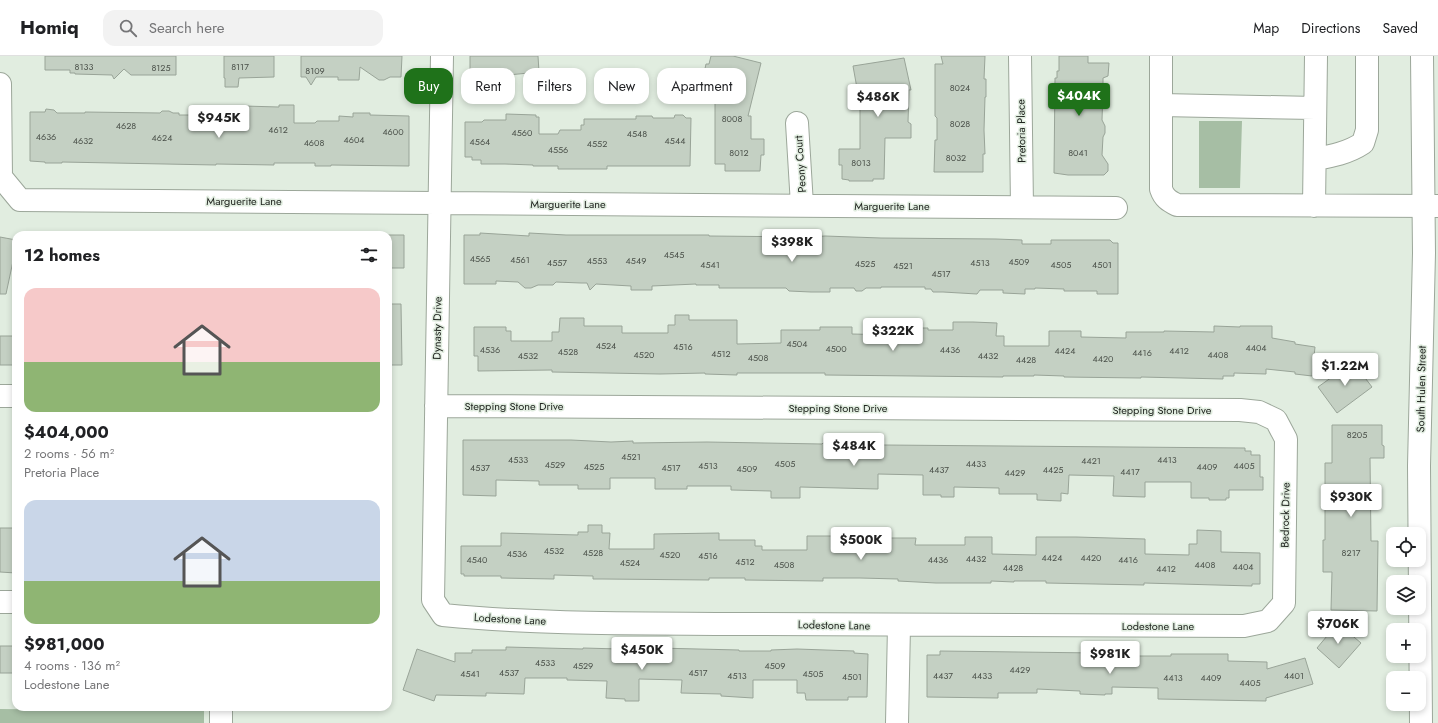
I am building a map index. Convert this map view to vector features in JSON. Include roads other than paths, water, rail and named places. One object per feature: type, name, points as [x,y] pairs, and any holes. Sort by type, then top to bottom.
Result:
[{"type":"street","name":"Dynasty Drive","points":[[433,600],[442,56]]},
{"type":"street","name":"Pretoria Place","points":[[1020,56],[1022,207]]},
{"type":"street","points":[[1161,56],[1161,189],[1168,201],[1177,205],[1431,206]]},
{"type":"street","points":[[1314,206],[1316,56]]},
{"type":"street","points":[[1315,159],[1339,154],[1354,149],[1363,143],[1367,130],[1367,56]]},
{"type":"street","name":"South Hulen Street","points":[[1420,723],[1419,466],[1424,253],[1431,206],[1422,56]]},
{"type":"street","name":"Marguerite Lane","points":[[0,84],[1,177],[20,200],[1116,208]]},
{"type":"street","points":[[1161,105],[1315,108]]},
{"type":"street","name":"Peony Court","points":[[797,123],[802,205]]},
{"type":"street","points":[[0,396],[12,396]]},
{"type":"street","name":"Stepping Stone Drive","points":[[436,406],[1240,410]]},
{"type":"street","name":"Bedrock Drive","points":[[1240,410],[1259,412],[1276,420],[1286,439],[1284,603],[1268,622],[1244,626]]},
{"type":"street","name":"Lodestone Lane","points":[[433,600],[443,615],[494,620],[608,623],[899,626],[1244,626]]},
{"type":"street","points":[[0,602],[12,602]]},
{"type":"street","points":[[897,723],[899,626]]},
{"type":"street","points":[[221,711],[221,723]]}]
